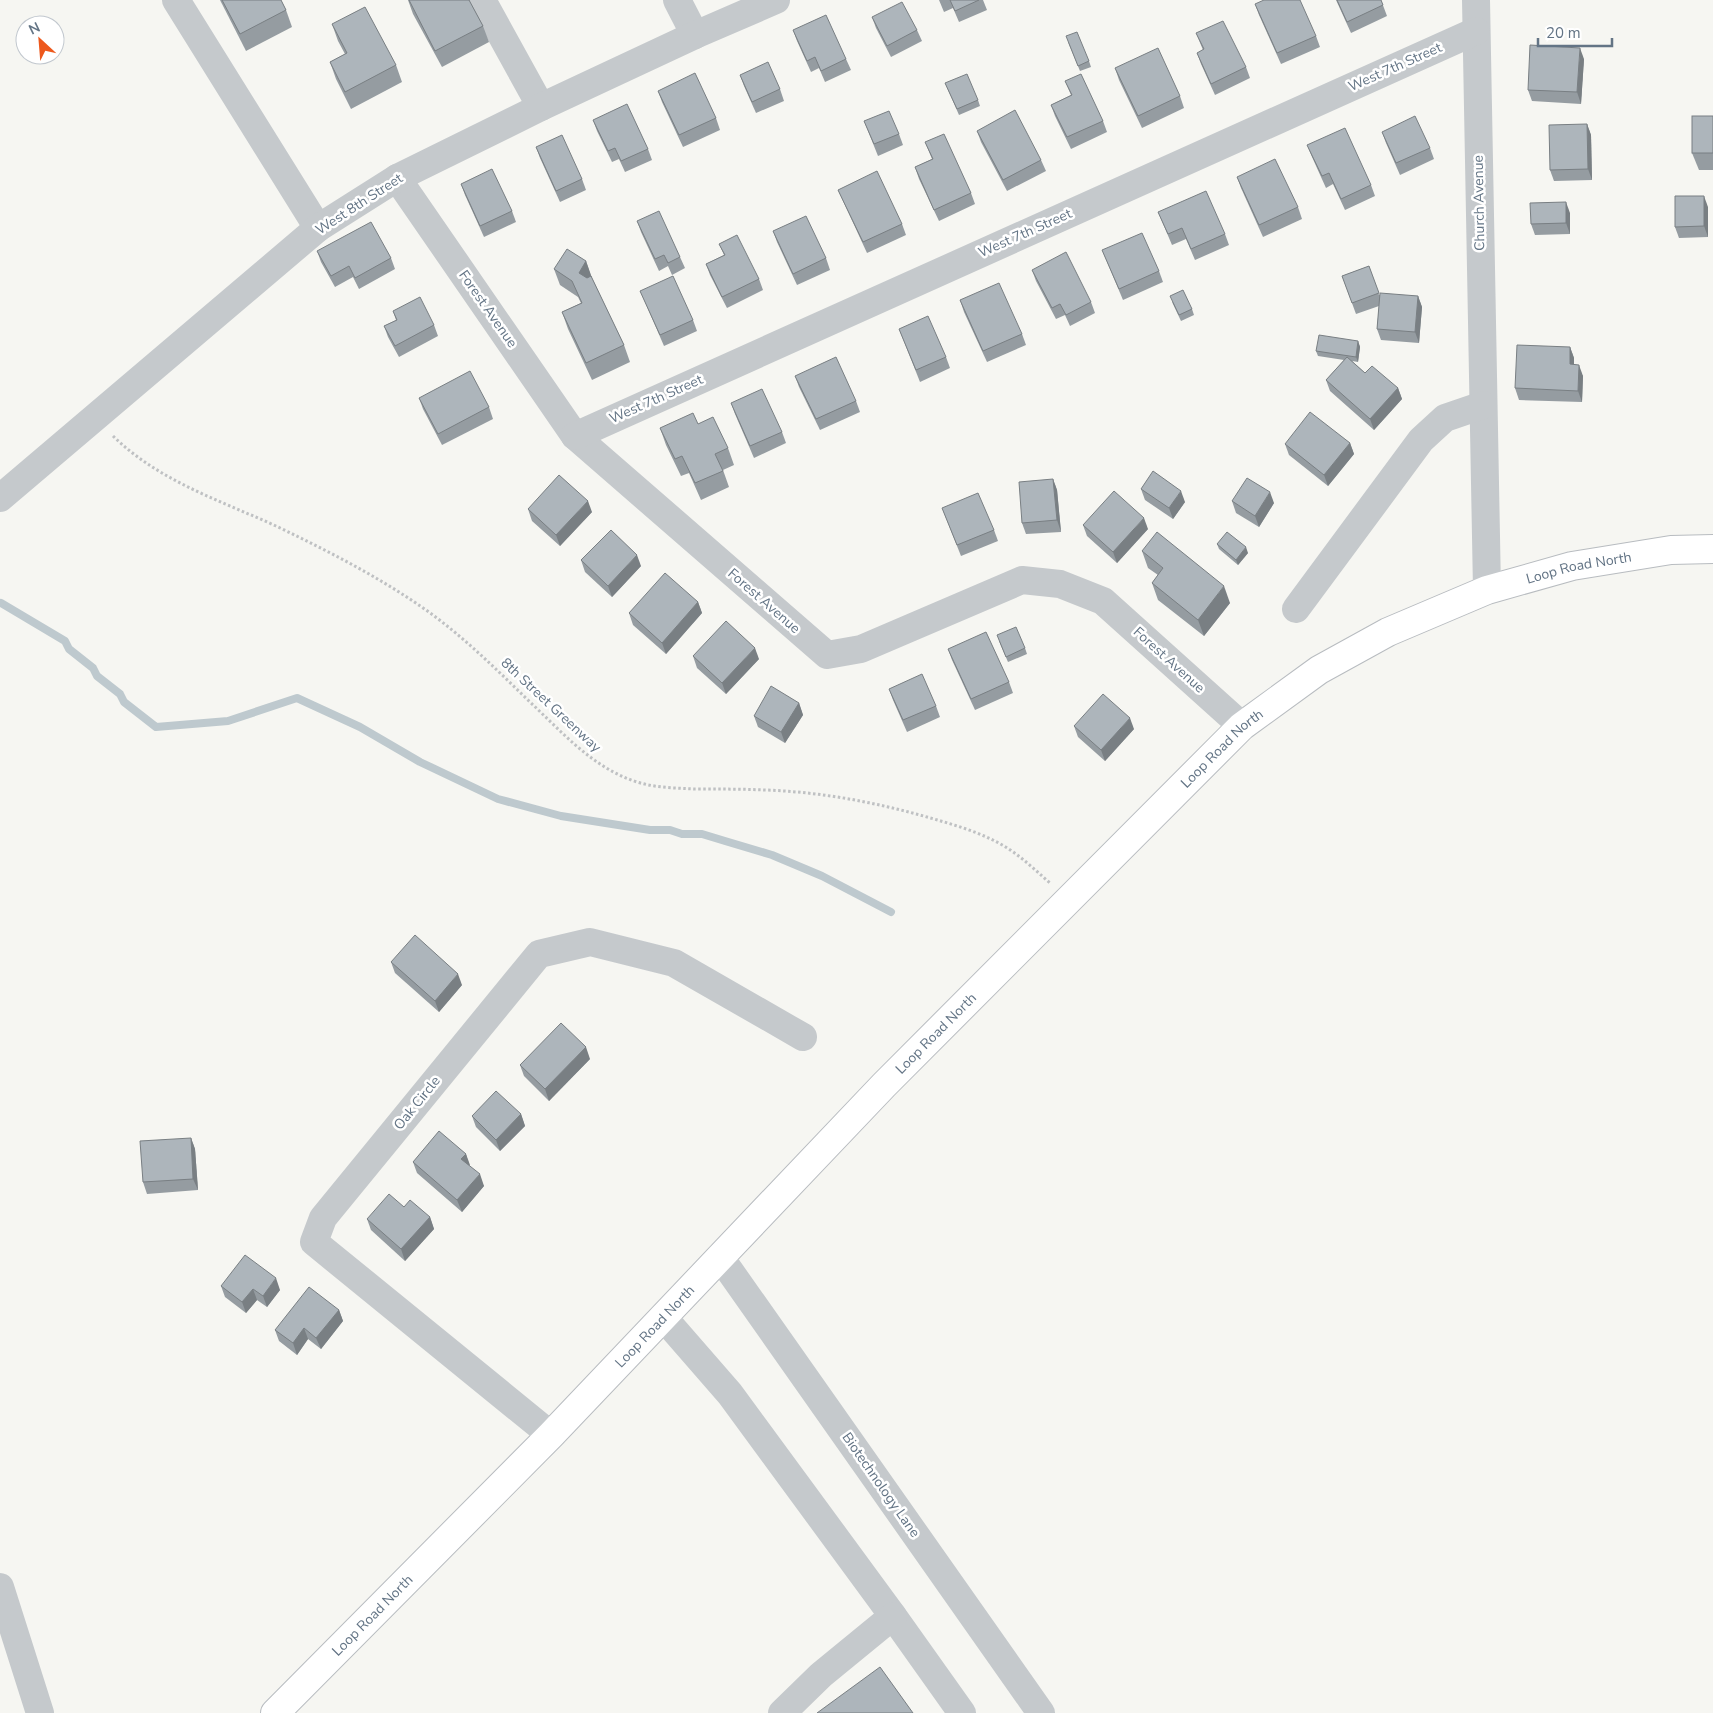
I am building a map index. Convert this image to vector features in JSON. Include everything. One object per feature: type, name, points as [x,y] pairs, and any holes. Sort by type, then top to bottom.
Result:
[{"type":"main road","name":"Loop Road North","points":[[275,1713],[551,1435],[884,1085],[1242,726],[1319,670],[1388,632],[1487,590],[1572,566],[1671,550],[1713,549]]},
{"type":"street","points":[[176,0],[318,228]]},
{"type":"street","points":[[482,0],[540,107]]},
{"type":"street","points":[[677,0],[696,35]]},
{"type":"street","name":"West 8th Street","points":[[0,498],[318,228],[398,178],[540,107],[776,0]]},
{"type":"street","name":"Church Avenue","points":[[1476,0],[1487,590]]},
{"type":"street","name":"West 7th Street","points":[[575,436],[1476,31]]},
{"type":"street","name":"Forest Avenue","points":[[398,178],[575,436],[827,655],[861,649],[1022,580],[1060,584],[1103,601],[1242,726]]},
{"type":"street","points":[[1296,609],[1421,440],[1445,418],[1483,405]]},
{"type":"street","name":"Oak Circle","points":[[551,1435],[314,1242],[323,1218],[539,954],[590,942],[674,963],[803,1037]]},
{"type":"street","name":"Biotechnology Lane","points":[[720,1257],[1041,1713]]},
{"type":"street","points":[[663,1317],[730,1394],[962,1713]]},
{"type":"street","points":[[0,1588],[40,1713]]},
{"type":"street","points":[[782,1713],[821,1675],[893,1616]]},
{"type":"path","name":"8th Street Greenway","points":[[112,434],[146,463],[176,481],[200,494],[275,526],[347,561],[426,610],[460,636],[579,748],[612,772],[634,781],[661,788],[770,790],[841,797],[894,807],[988,837],[1016,853],[1070,899]]},
{"type":"building","points":[[222,0],[281,0],[286,10],[240,34]]},
{"type":"building","points":[[409,0],[469,0],[483,26],[435,51]]},
{"type":"building","points":[[950,0],[979,0],[955,11]]},
{"type":"building","points":[[1264,0],[1300,0],[1316,36],[1277,53],[1255,4]]},
{"type":"building","points":[[1337,0],[1381,0],[1383,5],[1347,22]]},
{"type":"building","points":[[902,2],[917,30],[887,46],[872,17]]},
{"type":"building","points":[[365,7],[396,65],[345,92],[330,62],[347,53],[332,24]]},
{"type":"building","points":[[826,15],[846,59],[821,71],[815,57],[807,61],[793,30]]},
{"type":"building","points":[[1223,21],[1246,67],[1211,84],[1197,53],[1204,49],[1196,33]]},
{"type":"building","points":[[1077,32],[1089,61],[1078,66],[1066,36]]},
{"type":"building","points":[[1530,45],[1580,48],[1577,92],[1528,90]]},
{"type":"building","points":[[1158,48],[1180,96],[1138,116],[1115,68]]},
{"type":"building","points":[[768,62],[780,89],[752,102],[740,75]]},
{"type":"building","points":[[695,73],[716,118],[679,135],[658,91]]},
{"type":"building","points":[[967,74],[978,100],[957,109],[945,83]]},
{"type":"building","points":[[1081,74],[1103,121],[1067,137],[1051,105],[1072,95],[1065,81]]},
{"type":"building","points":[[627,104],[648,149],[621,161],[615,148],[608,151],[593,120]]},
{"type":"building","points":[[1015,110],[1041,160],[1003,180],[977,131]]},
{"type":"building","points":[[889,111],[899,134],[874,144],[864,121]]},
{"type":"building","points":[[1415,116],[1430,148],[1396,163],[1382,132]]},
{"type":"building","points":[[1692,116],[1713,116],[1713,153],[1692,153]]},
{"type":"building","points":[[1587,124],[1588,169],[1550,170],[1549,125]]},
{"type":"building","points":[[1345,128],[1371,185],[1341,199],[1329,173],[1322,176],[1307,145]]},
{"type":"building","points":[[944,134],[971,193],[934,210],[915,167],[933,159],[925,142]]},
{"type":"building","points":[[562,135],[582,179],[556,191],[536,147]]},
{"type":"building","points":[[1275,159],[1298,207],[1259,225],[1237,177]]},
{"type":"building","points":[[492,169],[512,211],[480,226],[461,184]]},
{"type":"building","points":[[877,171],[902,224],[863,242],[838,190]]},
{"type":"building","points":[[1206,191],[1225,234],[1191,249],[1182,228],[1168,234],[1158,212]]},
{"type":"building","points":[[1675,196],[1704,196],[1704,226],[1675,227]]},
{"type":"building","points":[[1566,202],[1566,223],[1531,224],[1530,203]]},
{"type":"building","points":[[659,211],[680,257],[668,263],[664,255],[655,259],[637,221]]},
{"type":"building","points":[[806,216],[826,258],[793,274],[773,231]]},
{"type":"building","points":[[371,222],[391,258],[355,278],[349,266],[331,276],[317,251]]},
{"type":"building","points":[[1142,233],[1159,271],[1119,289],[1102,250]]},
{"type":"building","points":[[737,235],[759,279],[722,297],[706,264],[725,255],[719,244]]},
{"type":"building","points":[[567,249],[586,261],[579,273],[587,278],[591,276],[624,345],[586,363],[562,312],[582,303],[572,281],[554,269]]},
{"type":"building","points":[[1066,252],[1091,302],[1066,315],[1060,304],[1052,308],[1032,270]]},
{"type":"building","points":[[1369,266],[1379,293],[1352,303],[1342,276]]},
{"type":"building","points":[[673,276],[693,320],[660,335],[640,291]]},
{"type":"building","points":[[999,283],[1022,334],[983,351],[960,300]]},
{"type":"building","points":[[1183,290],[1192,309],[1179,315],[1170,296]]},
{"type":"building","points":[[1380,293],[1418,296],[1415,332],[1377,329]]},
{"type":"building","points":[[420,297],[434,325],[395,346],[384,326],[397,320],[393,311]]},
{"type":"building","points":[[928,316],[946,357],[916,370],[899,329]]},
{"type":"building","points":[[1319,335],[1358,341],[1356,357],[1316,351]]},
{"type":"building","points":[[1517,345],[1570,347],[1570,364],[1579,365],[1578,391],[1515,388]]},
{"type":"building","points":[[836,357],[856,401],[816,419],[795,376]]},
{"type":"building","points":[[1347,357],[1365,373],[1372,366],[1398,388],[1370,419],[1326,380]]},
{"type":"building","points":[[470,371],[489,407],[438,434],[419,398]]},
{"type":"building","points":[[762,389],[782,432],[750,446],[731,403]]},
{"type":"building","points":[[1310,412],[1350,443],[1324,475],[1285,444]]},
{"type":"building","points":[[693,413],[698,424],[713,417],[728,448],[715,454],[723,471],[695,483],[682,456],[675,459],[660,428]]},
{"type":"building","points":[[1153,471],[1181,491],[1169,508],[1141,489]]},
{"type":"building","points":[[559,475],[588,501],[556,535],[528,509]]},
{"type":"building","points":[[1247,478],[1270,492],[1255,516],[1232,501]]},
{"type":"building","points":[[1053,479],[1057,520],[1022,523],[1019,482]]},
{"type":"building","points":[[1114,491],[1144,518],[1113,552],[1083,525]]},
{"type":"building","points":[[978,493],[994,530],[957,545],[942,508]]},
{"type":"building","points":[[611,530],[637,555],[608,586],[581,560]]},
{"type":"building","points":[[1157,532],[1224,586],[1198,620],[1152,583],[1163,568],[1142,551]]},
{"type":"building","points":[[1227,532],[1246,547],[1236,560],[1217,544]]},
{"type":"building","points":[[665,573],[698,602],[662,643],[629,613]]},
{"type":"building","points":[[726,621],[755,648],[722,683],[693,656]]},
{"type":"building","points":[[1016,627],[1025,648],[1006,657],[997,635]]},
{"type":"building","points":[[986,632],[1009,682],[971,699],[948,649]]},
{"type":"building","points":[[922,674],[936,706],[903,720],[889,689]]},
{"type":"building","points":[[771,686],[799,703],[781,732],[754,716]]},
{"type":"building","points":[[1103,694],[1130,718],[1101,750],[1074,726]]},
{"type":"building","points":[[415,935],[458,974],[435,1001],[391,962]]},
{"type":"building","points":[[561,1023],[586,1047],[545,1089],[520,1065]]},
{"type":"building","points":[[496,1091],[521,1114],[496,1140],[472,1116]]},
{"type":"building","points":[[439,1131],[466,1154],[461,1159],[480,1174],[457,1200],[413,1162]]},
{"type":"building","points":[[191,1138],[193,1179],[143,1182],[140,1141]]},
{"type":"building","points":[[389,1194],[404,1207],[410,1200],[430,1217],[401,1249],[367,1219]]},
{"type":"building","points":[[245,1255],[276,1278],[263,1296],[253,1289],[242,1302],[221,1286]]},
{"type":"building","points":[[309,1287],[339,1310],[316,1338],[304,1328],[293,1343],[275,1330]]},
{"type":"building","points":[[880,1667],[913,1713],[817,1713]]},
{"type":"waterway","points":[[1,603],[65,641],[69,649],[93,668],[97,676],[120,694],[124,702],[156,727],[228,721],[297,698],[360,727],[420,762],[498,799],[561,816],[650,830],[670,830],[682,834],[702,834],[772,855],[822,876],[891,912]]}]
